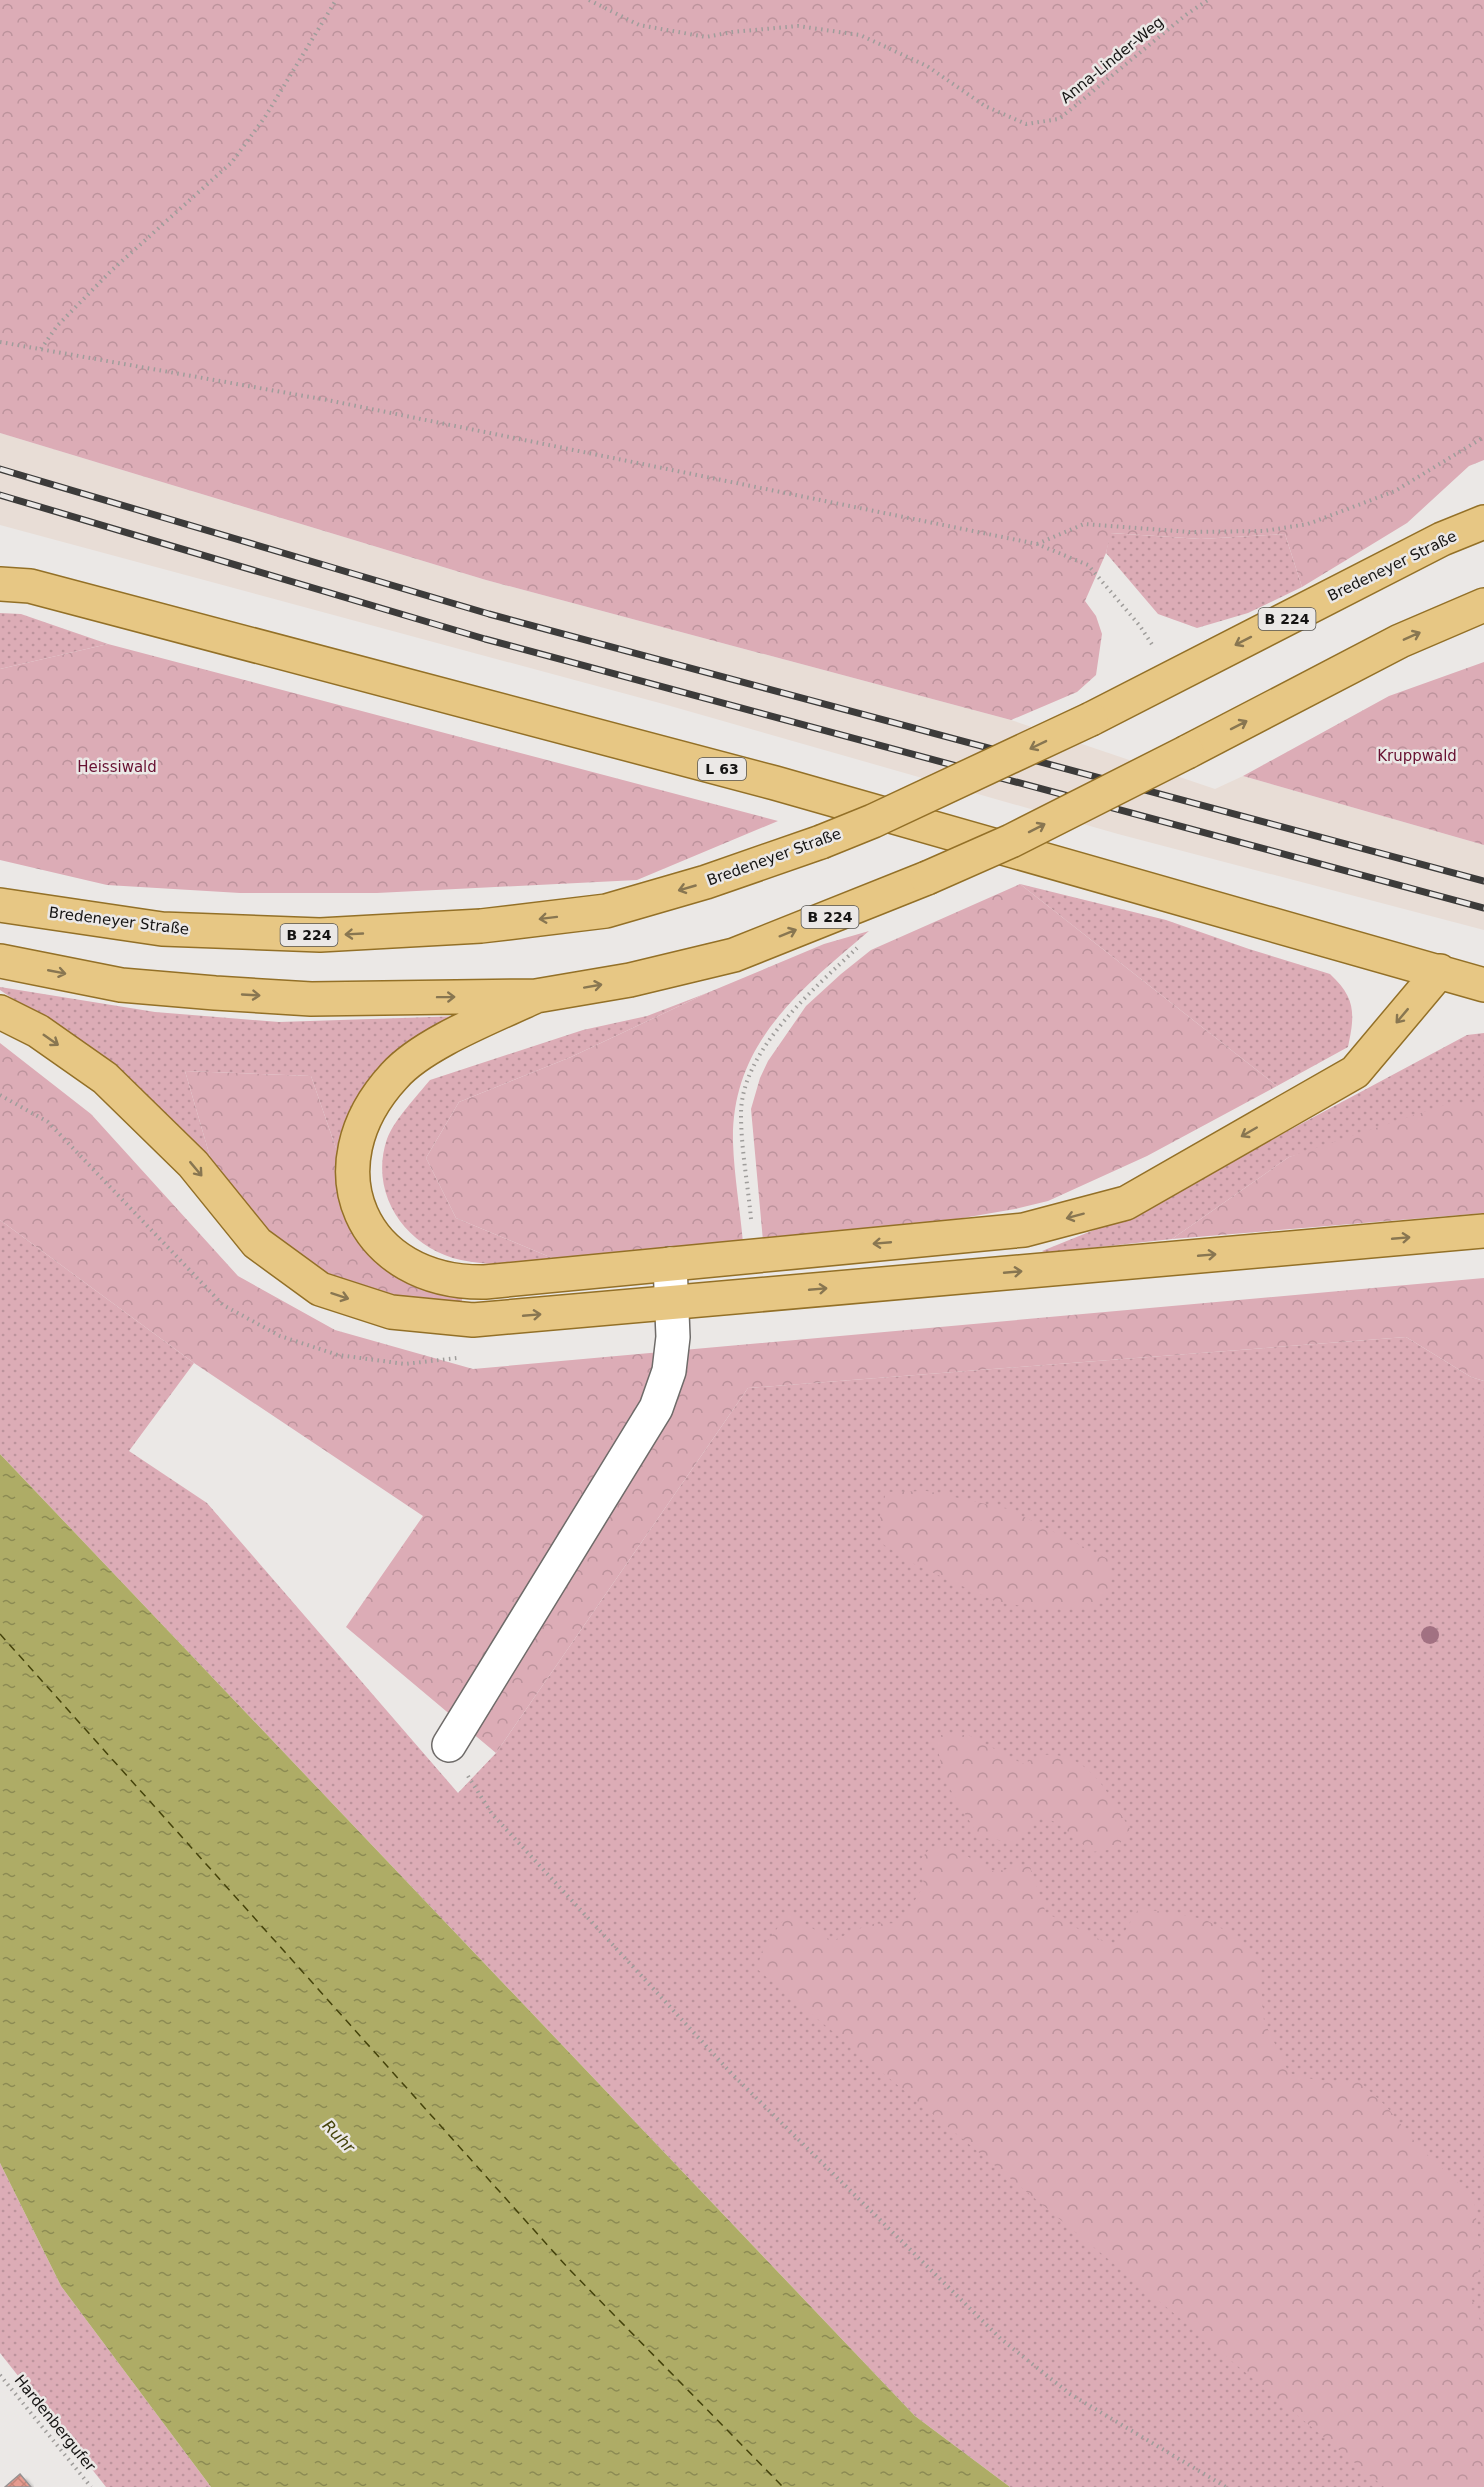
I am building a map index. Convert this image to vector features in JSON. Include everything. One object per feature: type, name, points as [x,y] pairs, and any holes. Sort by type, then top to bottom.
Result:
[{"type":"main road","name":"Bredeneyer Straße","points":[[4,904],[162,929],[320,936],[481,926],[606,911],[706,882],[821,842],[873,821],[981,773],[1442,539],[1484,522]]},
{"type":"main road","name":"L 63","points":[[0,584],[30,586],[775,783],[1484,985]]},
{"type":"main road","name":"B 224","points":[[0,961],[121,985],[311,999],[536,996],[630,980],[734,955],[927,879],[1011,841],[1400,641],[1484,605]]},
{"type":"main road","points":[[536,996],[419,1054],[386,1085],[368,1112],[353,1155],[355,1191],[365,1220],[379,1241],[395,1258],[414,1269],[454,1281],[485,1282],[1024,1230],[1126,1203],[1355,1072],[1440,971]]},
{"type":"main road","points":[[0,1012],[38,1031],[105,1077],[193,1164],[257,1244],[320,1289],[391,1312],[473,1320],[1484,1231]]},
{"type":"lane","points":[[449,1745],[656,1408],[669,1371],[673,1337],[670,1264]]},
{"type":"path","points":[[41,349],[57,326],[105,278],[232,162],[265,117],[336,0]]},
{"type":"path","name":"Anna-Linder-Weg","points":[[589,0],[639,25],[706,37],[732,32],[798,26],[860,35],[927,66],[985,106],[1026,124],[1059,119],[1187,14],[1208,0]]},
{"type":"path","points":[[0,342],[327,400],[1037,544],[1088,565],[1140,627],[1172,677]]},
{"type":"path","points":[[1037,544],[1084,524],[1190,532],[1264,531],[1308,524],[1395,491],[1484,437]]},
{"type":"path","points":[[752,1228],[741,1112],[746,1086],[757,1061],[780,1026],[860,945]]},
{"type":"path","points":[[449,1745],[492,1814],[732,2074],[1001,2338],[1070,2394],[1226,2487]]},
{"type":"path","name":"Hardenbergufer","points":[[0,2374],[92,2487]]},
{"type":"shaded area","points":[[0,433],[486,580],[1011,720],[1215,789],[1243,776],[1484,845],[1484,930],[1118,834],[667,705],[0,525]]},
{"type":"green space","points":[[0,0],[1484,0],[1484,460],[1469,466],[1407,523],[1302,587],[1285,534],[1201,539],[1111,533],[1106,553],[1085,601],[1096,616],[1102,634],[1096,675],[1077,692],[1011,720],[486,580],[0,433]]},
{"type":"green space","points":[[1110,533],[1201,539],[1285,534],[1302,587],[1248,613],[1197,628],[1158,614],[1106,553]]},
{"type":"green space","points":[[0,613],[21,614],[108,644],[0,669]]},
{"type":"green space","name":"Heissiwald","points":[[108,644],[778,821],[637,880],[377,893],[240,893],[107,885],[0,860],[0,669]]},
{"type":"green space","name":"Kruppwald","points":[[1484,662],[1484,845],[1243,776],[1389,696]]},
{"type":"green space","points":[[1020,884],[1166,920],[1330,974],[1345,991],[1351,1007],[1352,1025],[1348,1047],[1277,1086]]},
{"type":"green space","points":[[1020,884],[1277,1086],[1147,1156],[1048,1201],[899,1229],[763,1241],[751,1109],[760,1078],[768,1061],[806,1006],[871,950]]},
{"type":"green space","points":[[869,931],[796,997],[775,1021],[757,1047],[744,1075],[735,1107],[733,1142],[743,1243],[557,1260],[456,1218],[426,1158],[459,1102],[571,1057],[707,993],[824,944]]},
{"type":"green space","points":[[0,987],[155,1012],[279,1022],[463,1016],[417,1041],[381,1068],[355,1103],[345,1126],[338,1154],[311,1076],[185,1071],[216,1177],[107,1062],[0,990]]},
{"type":"green space","points":[[707,993],[571,1057],[459,1102],[426,1158],[456,1218],[557,1260],[497,1264],[461,1260],[442,1254],[424,1244],[397,1216],[388,1199],[383,1180],[383,1160],[387,1139],[400,1116],[430,1080],[583,1030],[647,1016]]},
{"type":"green space","points":[[1484,1033],[1484,1106],[1289,1157],[1172,1239],[1046,1253],[1042,1251],[1131,1215],[1467,1035]]},
{"type":"green space","points":[[0,1043],[91,1114],[238,1276],[335,1330],[473,1369],[1484,1278],[1484,1381],[1471,1377],[1406,1337],[748,1388],[496,1753],[346,1627],[423,1516],[194,1363],[0,1220]]},
{"type":"green space","points":[[185,1071],[311,1076],[338,1154],[340,1195],[354,1237],[386,1268],[404,1281],[463,1294],[461,1306],[383,1295],[329,1275],[290,1254],[216,1177]]},
{"type":"green space","points":[[1451,1103],[1484,1104],[1484,1213],[1172,1239],[1289,1157]]},
{"type":"green space","points":[[0,1220],[194,1363],[129,1451],[207,1503],[458,1793],[496,1753],[748,1388],[1406,1337],[1471,1377],[1484,1381],[1484,2487],[1010,2487],[915,2416],[0,1454]]},
{"type":"green space","points":[[927,1491],[1008,1509],[1110,1560],[1112,1578],[1106,1597],[1093,1607],[1035,1608],[997,1602],[916,1565],[884,1545],[880,1516],[886,1492]]},
{"type":"green space","points":[[935,1735],[968,1735],[1023,1764],[1045,1755],[1061,1756],[1074,1761],[1097,1779],[1130,1829],[1116,1849],[1092,1852],[1057,1823],[1041,1816],[1012,1842],[979,1837],[944,1779]]},
{"type":"green space","points":[[950,1846],[994,1872],[1029,1864],[1046,1913],[1115,1947],[1139,1908],[1204,1919],[1241,1939],[1259,1964],[1264,2021],[1289,2073],[1316,2080],[1360,2082],[1386,2106],[1419,2147],[1474,2198],[1481,2265],[1469,2292],[1484,2326],[1484,2487],[1384,2487],[757,1969],[763,1947],[789,1913],[832,1941],[870,1924],[900,1923],[924,1886],[921,1859],[931,1847]]},
{"type":"green space","points":[[0,2163],[61,2286],[211,2487],[106,2487],[0,2353]]},
{"type":"water","name":"Ruhr","points":[[0,1454],[915,2416],[1010,2487],[211,2487],[61,2286],[0,2163]]},
{"type":"building","points":[[20,2474],[31,2487],[5,2487]]},
{"type":"ferry route","points":[[0,1634],[568,2268],[783,2487]]},
{"type":"railway","points":[[0,469],[489,614],[1484,881]]},
{"type":"railway","points":[[0,495],[485,639],[1484,908]]}]
